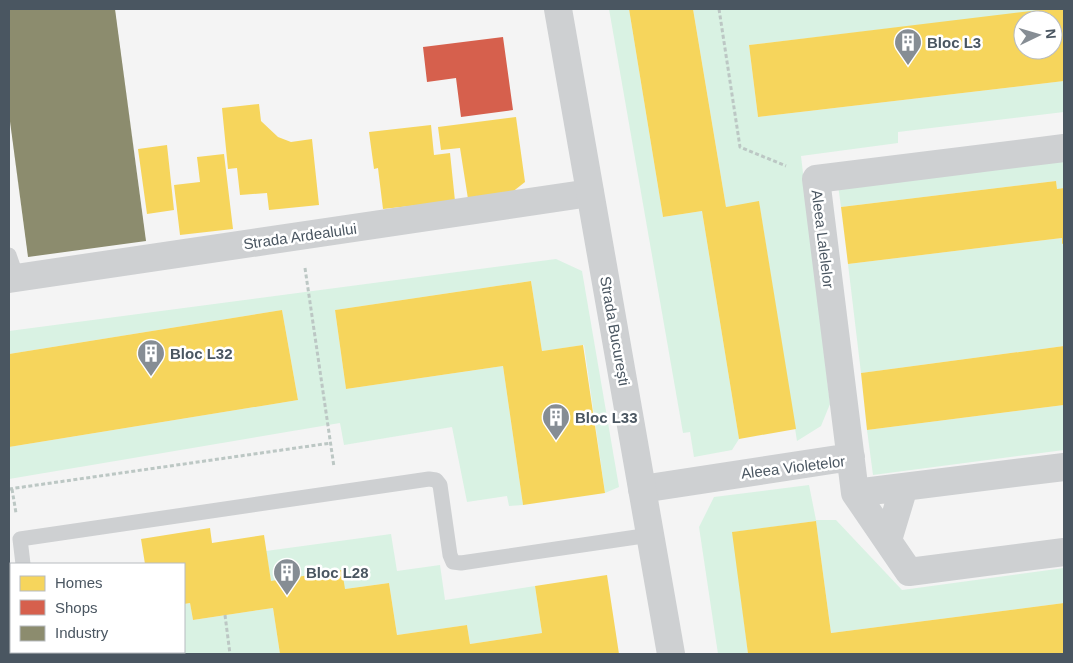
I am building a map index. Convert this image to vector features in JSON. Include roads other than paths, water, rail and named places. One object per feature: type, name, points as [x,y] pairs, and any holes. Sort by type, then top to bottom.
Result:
[{"type":"street","name":"Strada București","points":[[558,9],[671,654]]},
{"type":"street","name":"Aleea Lalelelor","points":[[851,457],[816,179],[1064,148]]},
{"type":"street","name":"Strada Ardealului","points":[[11,270],[300,236],[590,193]]},
{"type":"street","name":"Aleea Violetelor","points":[[642,489],[851,457],[855,493]]},
{"type":"street","points":[[1064,467],[855,493],[909,572],[1064,552]]},
{"type":"street","points":[[888,540],[904,487]]},
{"type":"lane","points":[[24,563],[20,539],[338,492],[436,480],[440,486],[450,555],[454,562],[461,563],[650,535]]},
{"type":"place","name":"Bloc L3","points":[[908,66]]},
{"type":"place","name":"Bloc L32","points":[[151,377]]},
{"type":"place","name":"Bloc L33","points":[[556,441]]},
{"type":"place","name":"Bloc L28","points":[[287,596]]}]
